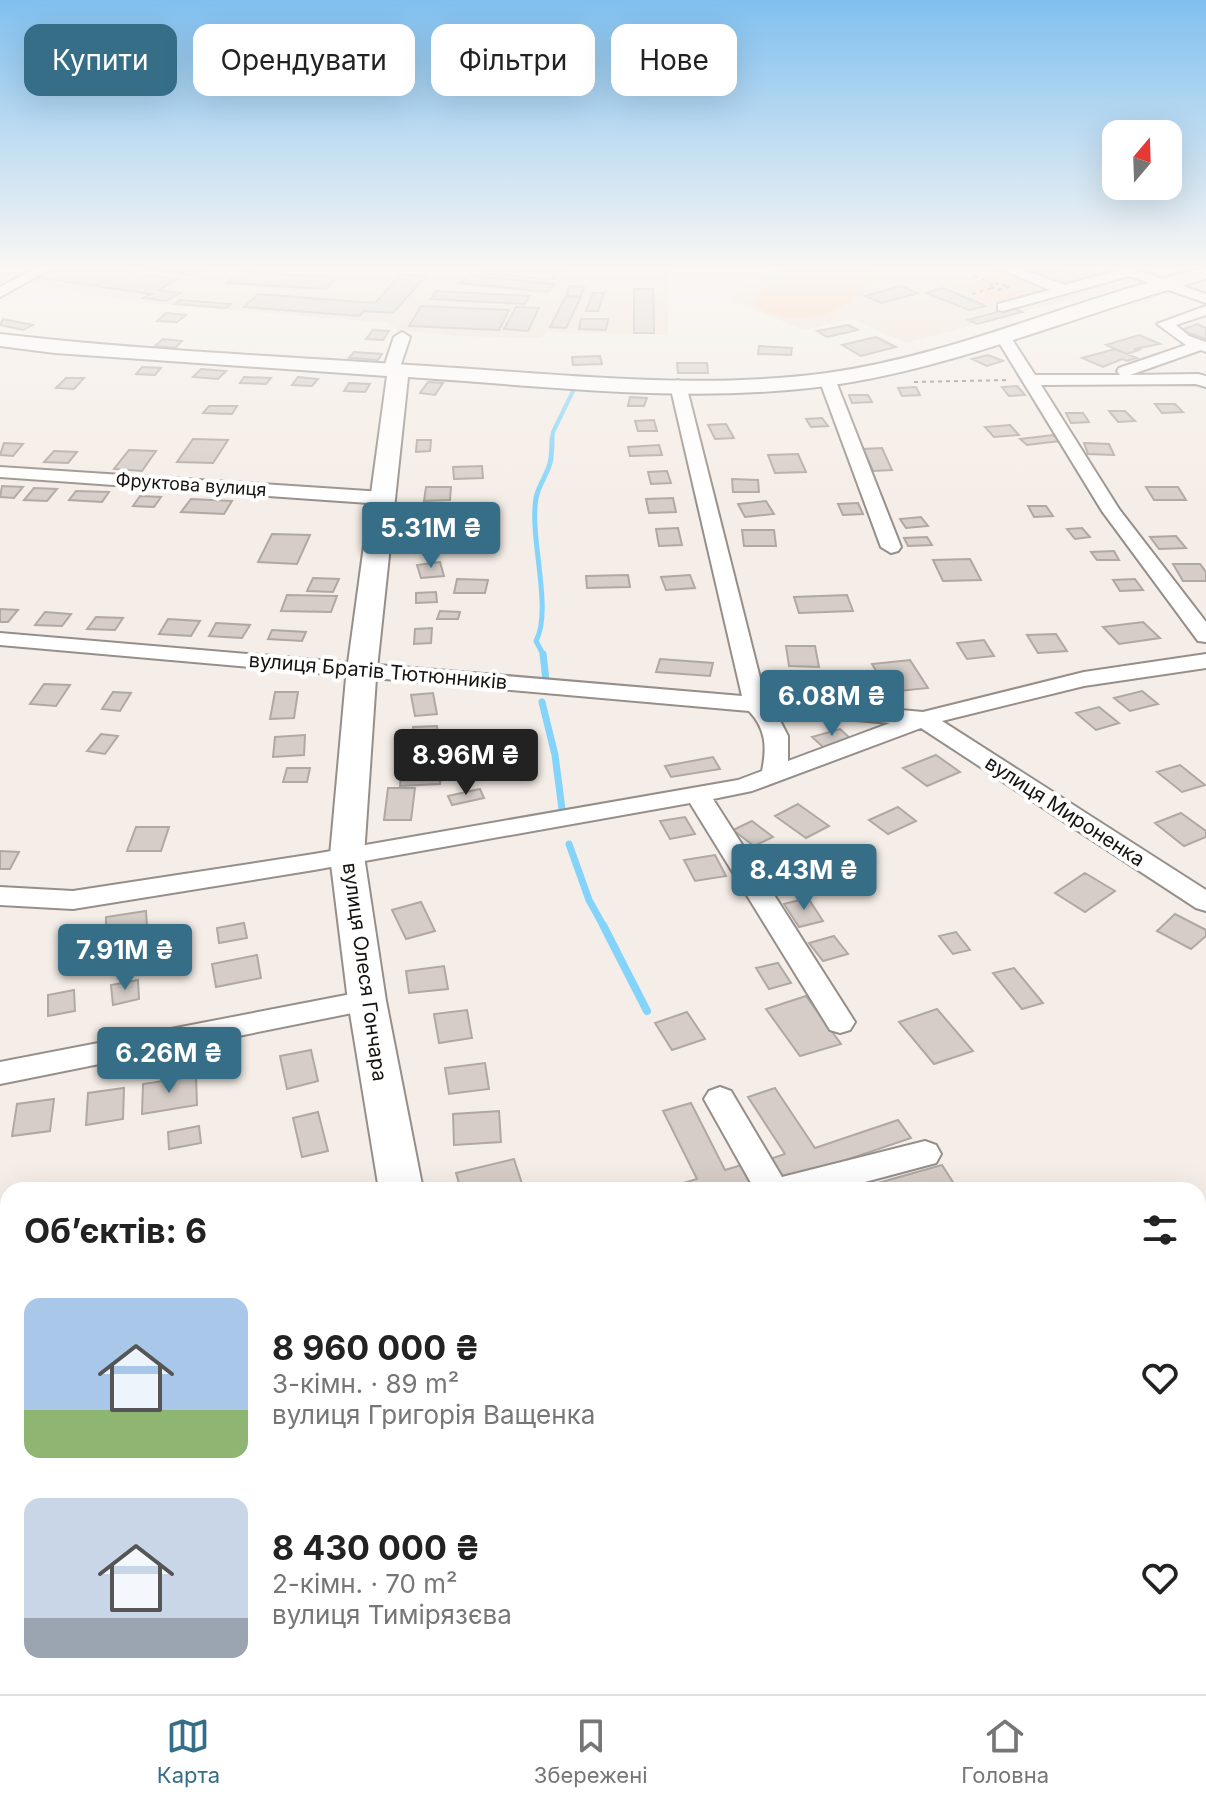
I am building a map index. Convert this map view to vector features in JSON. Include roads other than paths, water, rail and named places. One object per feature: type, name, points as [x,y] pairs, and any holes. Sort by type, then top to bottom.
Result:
[{"type":"main road","points":[[54,347],[394,371],[678,385],[827,379],[966,347]]},
{"type":"main road","name":"вулиця Олеся Гончара","points":[[394,371],[347,856],[367,1001],[400,1182]]},
{"type":"street","points":[[394,371],[400,347]]},
{"type":"street","points":[[1010,347],[1111,511],[1206,636]]},
{"type":"street","points":[[1125,371],[1200,347]]},
{"type":"street","points":[[827,379],[891,547]]},
{"type":"street","points":[[1031,380],[1198,379],[1206,382]]},
{"type":"street","points":[[678,385],[755,704],[771,720],[779,749],[773,775]]},
{"type":"street","name":"Фруктова вулиця","points":[[0,472],[383,498]]},
{"type":"street","name":"вулиця Братів Тютюнників","points":[[0,639],[923,719]]},
{"type":"street","points":[[0,896],[73,900],[347,856],[743,786],[923,719],[1084,679],[1206,661]]},
{"type":"street","name":"вулиця Мироненка","points":[[923,719],[1206,902]]},
{"type":"street","points":[[697,794],[840,1022]]},
{"type":"street","points":[[0,1073],[367,1001]]},
{"type":"street","points":[[720,1099],[767,1182]]},
{"type":"street","points":[[815,1182],[925,1154]]},
{"type":"waterway","points":[[552,440],[574,389]]},
{"type":"waterway","points":[[543,654],[536,641],[541,627],[542,592],[535,514],[537,494],[550,463],[552,440]]},
{"type":"waterway","points":[[543,654],[546,680]]},
{"type":"waterway","points":[[542,702],[555,755],[562,809]]},
{"type":"waterway","points":[[569,844],[589,900],[604,927]]},
{"type":"waterway","points":[[603,925],[647,1011]]}]
